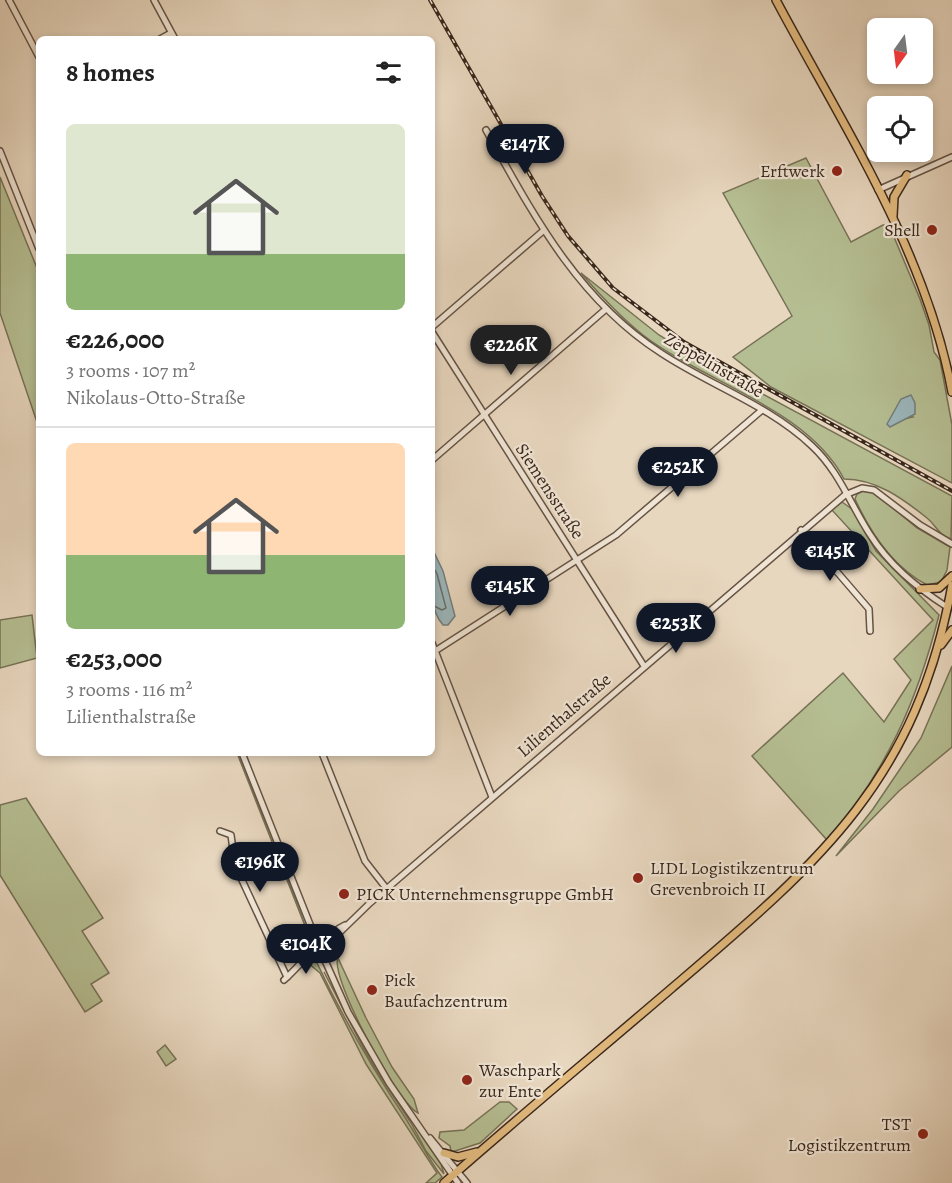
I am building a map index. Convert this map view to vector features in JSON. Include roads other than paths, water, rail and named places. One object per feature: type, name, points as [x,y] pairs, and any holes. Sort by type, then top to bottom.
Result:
[{"type":"main road","points":[[776,0],[893,222],[922,289],[941,346],[952,393]]},
{"type":"main road","points":[[893,222],[894,196],[907,175]]},
{"type":"main road","points":[[920,589],[939,588],[952,576]]},
{"type":"main road","points":[[444,1183],[768,905],[828,846],[862,805],[890,761],[916,710],[950,609],[952,585]]},
{"type":"main road","points":[[937,652],[952,630]]},
{"type":"main road","points":[[444,1153],[461,1157],[485,1148]]},
{"type":"street","points":[[9,0],[36,51]]},
{"type":"street","points":[[154,0],[173,36]]},
{"type":"street","points":[[166,36],[171,33]]},
{"type":"street","name":"Zeppelinstraße","points":[[486,130],[543,231],[606,309],[661,353],[795,431],[815,449],[847,494],[878,546],[903,575],[950,609]]},
{"type":"street","points":[[0,151],[36,241]]},
{"type":"street","points":[[878,190],[907,175],[952,157]]},
{"type":"street","points":[[435,324],[543,231]]},
{"type":"street","points":[[435,457],[606,309]]},
{"type":"street","name":"Siemensstraße","points":[[435,337],[644,666]]},
{"type":"street","points":[[435,651],[577,561],[635,520],[762,410]]},
{"type":"street","points":[[847,494],[862,488],[874,490],[920,525],[952,544]]},
{"type":"street","name":"Lilienthalstraße","points":[[319,947],[334,938],[386,888],[801,530],[847,494]]},
{"type":"street","points":[[801,530],[869,609],[870,631]]},
{"type":"street","points":[[435,654],[492,797]]},
{"type":"street","points":[[243,756],[325,961],[371,1054],[424,1133],[455,1174],[467,1183]]},
{"type":"street","points":[[323,756],[362,855],[386,888]]},
{"type":"street","name":"Lilienthalstraße","points":[[220,831],[231,835],[235,865],[285,979],[319,947],[329,934],[347,924]]},
{"type":"street","name":"Lilienthalstraße","points":[[325,961],[334,938]]},
{"type":"street","points":[[424,1133],[444,1153],[458,1183]]},
{"type":"water","points":[[911,395],[915,403],[915,414],[890,427],[887,424],[901,399]]},
{"type":"water","points":[[435,554],[443,571],[455,616],[448,625],[443,625],[435,610]]},
{"type":"railway","points":[[430,0],[542,196],[568,236],[613,288],[684,342],[952,491]]},
{"type":"place","name":"Erftwerk","points":[[837,171]]},
{"type":"place","name":"Shell","points":[[932,230]]},
{"type":"place","name":"LIDL Logistikzentrum Grevenbroich II","points":[[638,878]]},
{"type":"place","name":"PICK Unternehmensgruppe GmbH","points":[[344,894]]},
{"type":"place","name":"Pick Baufachzentrum","points":[[372,990]]},
{"type":"place","name":"Waschpark zur Ente","points":[[467,1080]]},
{"type":"place","name":"TST Logistikzentrum","points":[[923,1134]]}]
